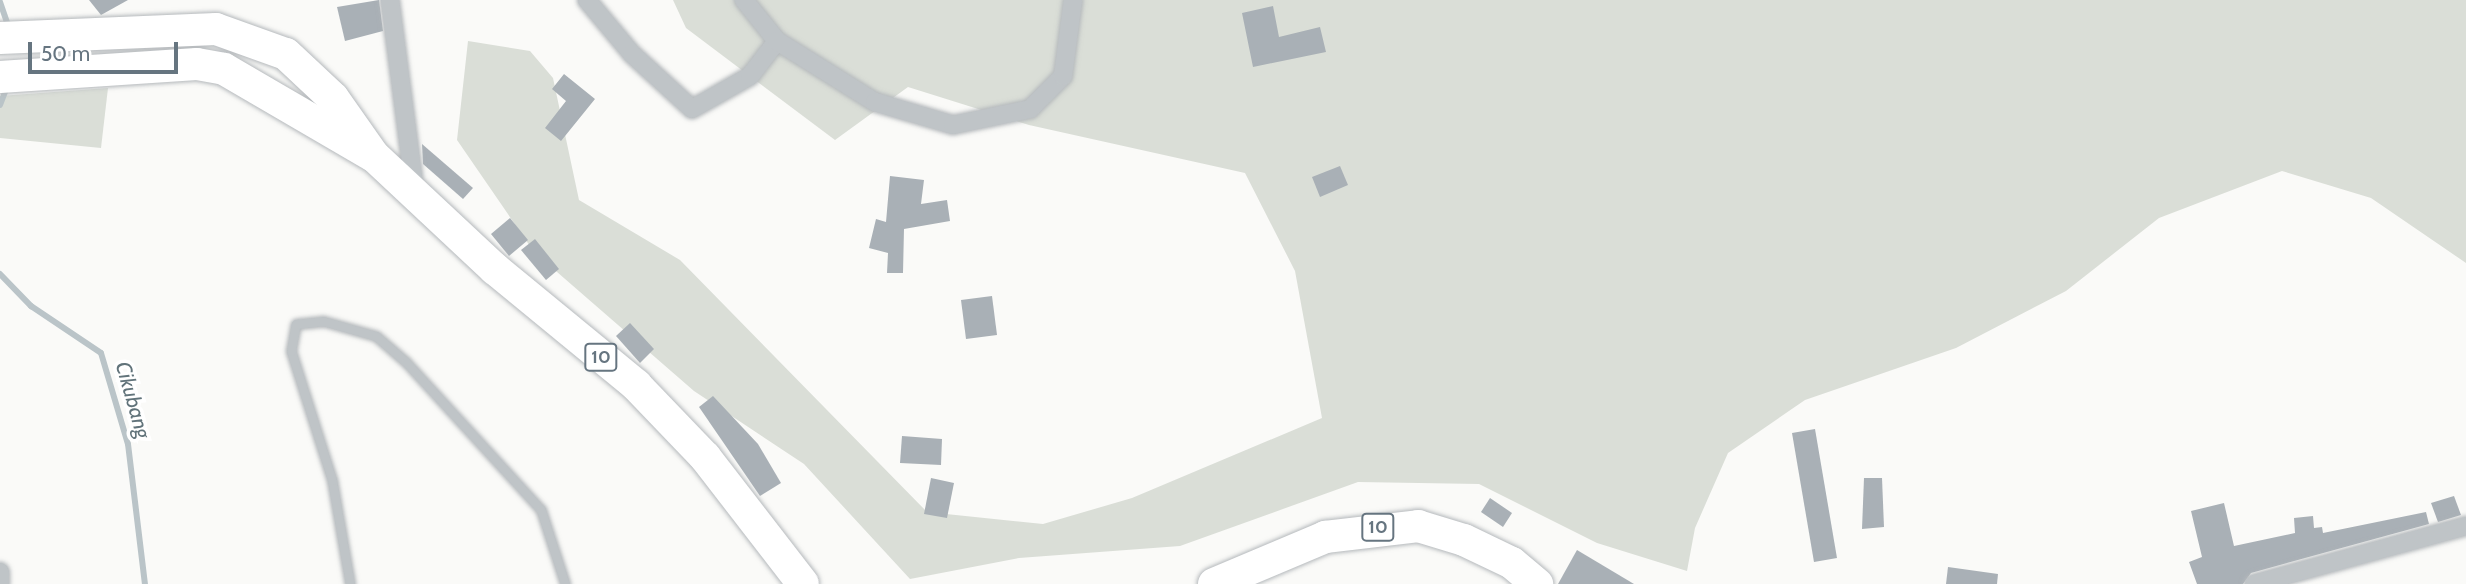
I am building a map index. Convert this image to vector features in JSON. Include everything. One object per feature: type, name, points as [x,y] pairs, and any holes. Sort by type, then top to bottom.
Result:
[{"type":"highway","name":"10","points":[[0,38],[216,29],[252,37],[286,54],[333,98],[373,155],[415,195],[636,385],[705,457],[803,584]]},
{"type":"highway","name":"10","points":[[0,77],[197,64],[224,69],[313,127],[373,155]]},
{"type":"highway","name":"10","points":[[1214,584],[1325,537],[1407,526],[1464,540],[1512,563],[1538,584]]},
{"type":"street","points":[[390,0],[415,195]]},
{"type":"street","points":[[587,0],[632,54],[692,109],[750,76],[777,41]]},
{"type":"street","points":[[744,0],[777,41],[875,102],[953,125],[1030,108],[1063,76],[1073,0]]},
{"type":"street","points":[[2254,584],[2466,526]]},
{"type":"street","points":[[0,572],[0,584]]},
{"type":"lane","points":[[349,584],[332,480],[291,351],[296,324],[323,321],[376,336],[405,362],[541,510],[565,584]]},
{"type":"shaded area","points":[[673,0],[2466,0],[2466,263],[2371,198],[2282,171],[2159,218],[2066,291],[1956,348],[1805,400],[1728,453],[1695,528],[1687,571],[1597,543],[1479,484],[1358,482],[1180,546],[1019,558],[910,579],[804,464],[694,391],[534,252],[457,140],[468,41],[530,51],[553,78],[579,200],[680,260],[927,512],[1043,524],[1132,498],[1322,418],[1295,271],[1245,173],[1029,125],[908,87],[835,140],[686,28]]},
{"type":"shaded area","points":[[108,88],[101,148],[0,138],[0,96]]},
{"type":"building","points":[[89,0],[128,0],[101,15]]},
{"type":"building","points":[[379,0],[383,31],[345,41],[337,7]]},
{"type":"building","points":[[1273,6],[1279,37],[1320,27],[1326,52],[1253,67],[1242,13]]},
{"type":"building","points":[[564,74],[595,99],[561,141],[545,128],[566,101],[552,89]]},
{"type":"building","points":[[422,144],[473,188],[463,199],[423,164]]},
{"type":"building","points":[[1340,166],[1348,185],[1320,197],[1312,177]]},
{"type":"building","points":[[890,176],[924,180],[921,204],[947,200],[950,221],[904,229],[903,273],[887,273],[888,253],[869,248],[876,219],[886,222]]},
{"type":"building","points":[[510,218],[528,240],[509,256],[491,234]]},
{"type":"building","points":[[535,239],[559,269],[546,280],[521,250]]},
{"type":"building","points":[[992,296],[997,335],[966,339],[961,300]]},
{"type":"building","points":[[630,323],[654,349],[640,363],[616,336]]},
{"type":"building","points":[[713,396],[758,444],[781,483],[760,496],[699,407]]},
{"type":"building","points":[[1815,429],[1837,558],[1814,562],[1792,433]]},
{"type":"building","points":[[902,436],[942,439],[941,465],[900,463]]},
{"type":"building","points":[[931,478],[954,483],[947,518],[924,514]]},
{"type":"building","points":[[1864,478],[1882,478],[1884,527],[1862,529]]},
{"type":"building","points":[[2454,496],[2461,515],[2438,522],[2431,503]]},
{"type":"building","points":[[1490,498],[1512,513],[1503,527],[1481,512]]},
{"type":"building","points":[[2224,503],[2234,546],[2295,533],[2294,518],[2313,516],[2314,528],[2322,527],[2323,533],[2426,512],[2429,524],[2251,573],[2243,584],[2197,584],[2189,562],[2202,557],[2191,511]]},
{"type":"building","points":[[1577,550],[1634,584],[1558,584]]},
{"type":"building","points":[[1948,567],[1998,574],[1997,584],[1946,584]]},
{"type":"waterway","name":"Cikubang","points":[[0,2],[9,28]]},
{"type":"waterway","name":"Cikubang","points":[[0,105],[7,87]]},
{"type":"waterway","name":"Cikubang","points":[[0,274],[31,306],[101,353],[128,444],[145,584]]}]
